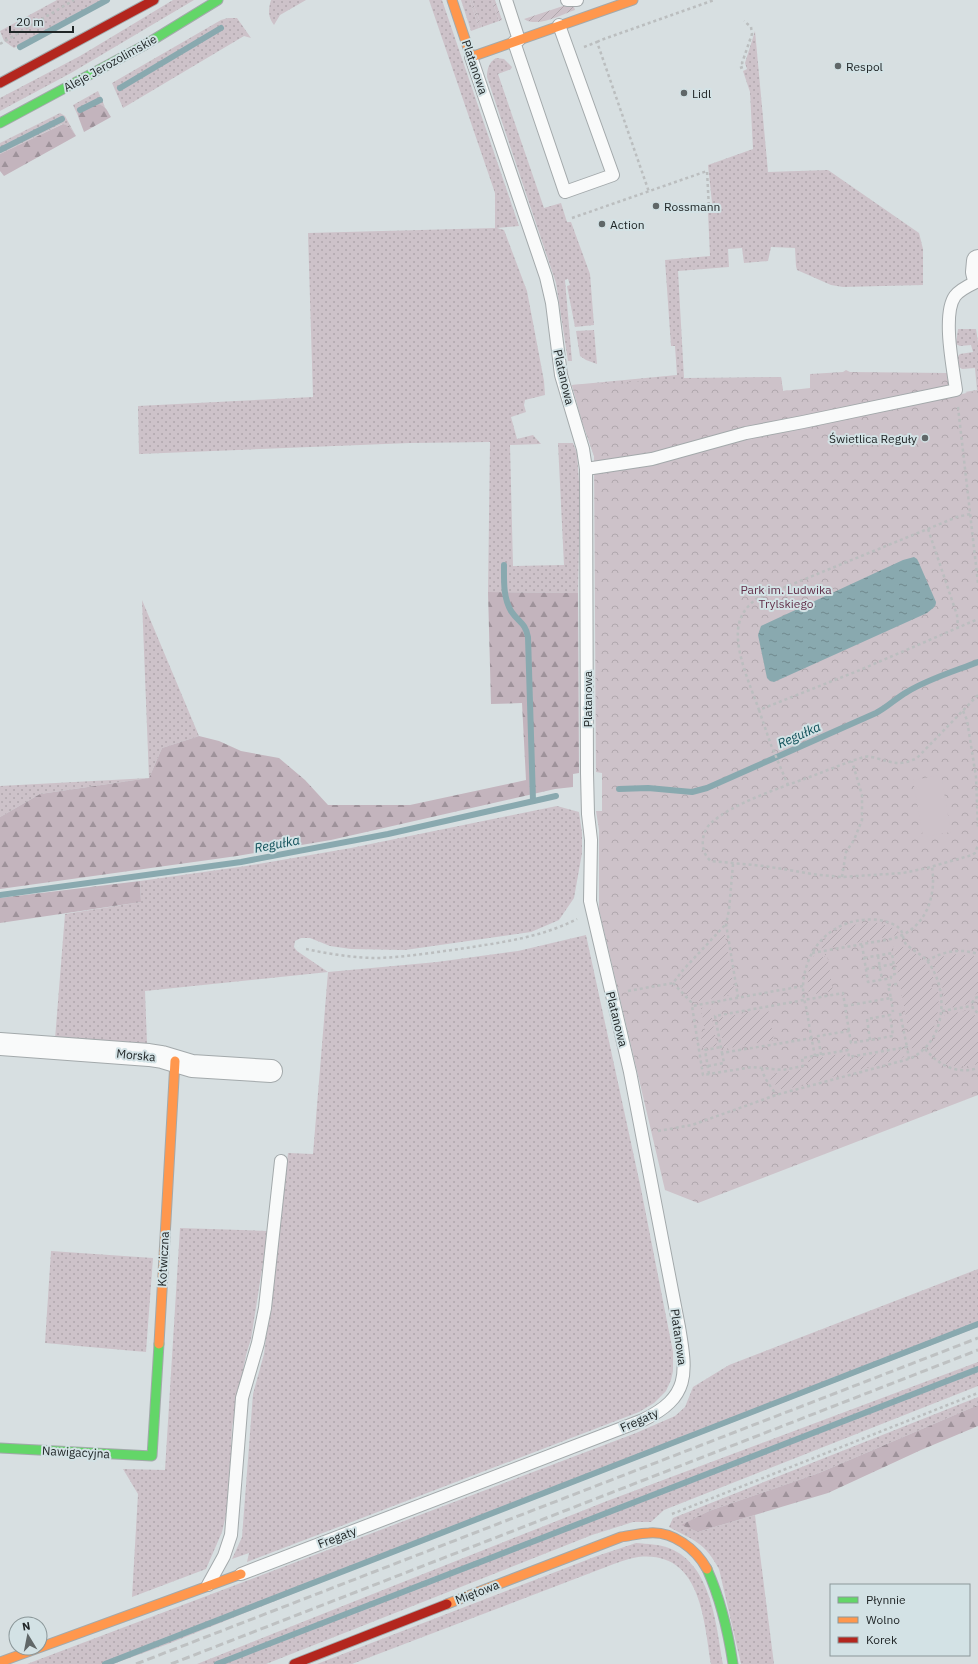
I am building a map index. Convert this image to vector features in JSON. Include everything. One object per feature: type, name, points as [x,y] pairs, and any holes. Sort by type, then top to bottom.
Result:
[{"type":"street","points":[[0,83],[154,0]]},
{"type":"street","name":"Aleje Jerozolimskie","points":[[0,123],[143,46],[218,0]]},
{"type":"street","name":"Platanowa","points":[[452,0],[471,58]]},
{"type":"street","points":[[471,58],[559,25],[633,0]]},
{"type":"street","points":[[978,262],[978,276]]},
{"type":"street","name":"Morska","points":[[0,1044],[149,1055],[192,1066],[271,1071]]},
{"type":"street","name":"Kotwiczna","points":[[152,1456],[175,1061]]},
{"type":"street","name":"Nawigacyjna","points":[[0,1448],[152,1456]]},
{"type":"street","name":"Miętowa","points":[[294,1664],[621,1537],[638,1533],[658,1533]]},
{"type":"street","points":[[658,1533],[677,1539],[686,1545],[698,1555],[707,1566],[723,1610],[733,1664]]},
{"type":"street","name":"Fregaty","points":[[0,1662],[242,1574]]},
{"type":"lane","points":[[506,0],[516,41],[565,192],[613,175],[559,25]]},
{"type":"lane","points":[[567,0],[577,0]]},
{"type":"lane","name":"Platanowa","points":[[471,58],[546,277],[551,297],[561,375],[583,449],[586,469],[587,773],[591,840],[590,889],[592,911],[630,1072],[680,1332],[684,1358],[684,1372],[682,1385],[670,1404]]},
{"type":"lane","points":[[586,469],[647,460],[746,433],[956,390],[948,320],[950,308],[954,298],[959,292],[978,281]]},
{"type":"lane","points":[[207,1586],[224,1556],[231,1535],[242,1398],[258,1343],[264,1308],[281,1161]]},
{"type":"lane","name":"Fregaty","points":[[242,1574],[643,1420],[660,1412],[670,1404]]},
{"type":"path","points":[[0,44],[74,0]]},
{"type":"path","points":[[569,52],[714,0]]},
{"type":"path","points":[[740,68],[743,67],[742,63],[752,34],[751,27],[744,21]]},
{"type":"path","points":[[597,42],[649,192]]},
{"type":"path","points":[[572,218],[598,211],[706,172],[710,209]]},
{"type":"path","points":[[956,390],[978,583]]},
{"type":"path","points":[[788,785],[771,745],[744,670],[739,644],[739,624],[743,614],[756,599],[957,516],[970,514]]},
{"type":"path","points":[[928,529],[957,615],[958,627]]},
{"type":"path","points":[[759,710],[860,670],[978,619]]},
{"type":"path","points":[[978,695],[920,755],[908,763],[893,763],[868,756],[788,785],[743,804],[717,819],[707,828],[703,842],[707,858],[717,862],[764,866],[819,875],[842,877],[893,874],[932,867],[972,855],[978,845]]},
{"type":"path","points":[[963,711],[967,720],[976,777],[978,828]]},
{"type":"path","points":[[842,877],[846,852],[854,840],[862,820],[862,794],[852,761]]},
{"type":"path","points":[[733,864],[729,910],[726,924],[738,997]]},
{"type":"path","points":[[812,954],[891,940],[909,932],[922,919],[930,904],[934,888],[932,867]]},
{"type":"path","points":[[306,949],[378,958],[442,952],[524,938],[563,926],[592,911]]},
{"type":"path","points":[[642,1135],[692,1125],[776,1095],[909,1059],[918,1054],[925,1048],[937,1028],[942,1011],[940,989],[937,978],[927,961],[906,944],[900,929],[880,920],[858,920],[838,926],[828,932],[818,944],[808,962],[803,986],[814,1056]]},
{"type":"path","points":[[611,994],[673,983],[683,970],[726,924]]},
{"type":"path","points":[[862,945],[864,958],[868,982],[891,978],[891,975],[895,974],[892,953],[864,958]]},
{"type":"path","points":[[927,961],[941,953],[952,951],[972,952],[978,954]]},
{"type":"path","points":[[878,956],[882,980]]},
{"type":"path","points":[[866,969],[894,964]]},
{"type":"path","points":[[673,983],[691,1002],[704,1075],[752,1067],[783,1070],[803,1066],[802,1058],[848,1050],[849,1057],[907,1047]]},
{"type":"path","points":[[893,1012],[888,985],[897,984]]},
{"type":"path","points":[[692,1006],[803,986]]},
{"type":"path","points":[[708,1066],[724,1063],[715,1016],[842,992],[851,1043],[870,1040],[893,1036],[890,1015],[867,1019],[870,1040]]},
{"type":"path","points":[[978,996],[973,1000],[972,1006],[978,1013]]},
{"type":"path","points":[[845,1006],[891,998]]},
{"type":"path","points":[[942,1011],[972,1006]]},
{"type":"path","points":[[900,1013],[909,1059]]},
{"type":"path","points":[[821,1055],[818,1036],[849,1030]]},
{"type":"path","points":[[722,1053],[812,1038]]},
{"type":"path","points":[[709,1074],[705,1050],[721,1047]]},
{"type":"path","points":[[925,1048],[934,1059],[947,1067],[956,1070],[978,1068]]},
{"type":"path","points":[[762,1068],[763,1076],[770,1083],[776,1095]]},
{"type":"path","points":[[658,1533],[665,1519],[672,1514],[978,1393]]},
{"type":"green space","points":[[57,0],[102,0],[14,48],[4,41],[0,31]]},
{"type":"green space","points":[[173,0],[194,0],[71,73],[0,111],[0,98],[80,56]]},
{"type":"green space","points":[[271,0],[306,0],[280,15],[274,25],[269,13]]},
{"type":"green space","points":[[429,0],[442,0],[519,226],[497,228],[504,230],[527,291],[544,381],[545,395],[525,400],[524,405],[526,412],[511,417],[517,439],[533,435],[541,444],[510,445],[513,566],[564,565],[558,443],[573,443],[577,453],[580,496],[578,593],[488,592],[490,442],[410,443],[139,454],[138,406],[313,397],[308,233],[495,228],[495,193]]},
{"type":"green space","points":[[461,0],[470,0],[479,28],[471,31]]},
{"type":"green space","points":[[470,0],[472,0],[482,27],[479,28]]},
{"type":"green space","points":[[472,0],[492,0],[499,21],[482,27]]},
{"type":"green space","points":[[492,0],[495,0],[502,20],[499,21]]},
{"type":"green space","points":[[563,6],[574,7],[575,10],[549,20],[536,22],[524,19]]},
{"type":"green space","points":[[237,18],[251,38],[244,36],[123,108],[112,83],[221,20]]},
{"type":"green space","points":[[755,31],[768,172],[828,170],[919,233],[923,249],[923,285],[843,287],[831,285],[797,270],[795,248],[771,247],[768,261],[744,263],[742,248],[728,249],[729,267],[678,271],[684,378],[781,377],[783,391],[790,390],[594,456],[572,385],[677,375],[675,346],[671,346],[665,260],[710,256],[708,212],[713,212],[708,165],[753,149],[750,92],[743,71],[747,69],[745,63]]},
{"type":"green space","points":[[496,58],[504,59],[512,67],[511,69],[498,74],[544,208],[561,203],[567,222],[571,222],[590,274],[594,325],[575,327],[567,286],[570,285],[568,279],[565,280],[572,361],[568,361],[556,283],[487,77],[489,66]]},
{"type":"green space","points":[[98,91],[105,107],[99,105],[88,106],[79,111],[78,116],[73,105]]},
{"type":"green space","points":[[95,104],[103,106],[111,117],[84,132],[78,116],[78,111],[86,106]]},
{"type":"green space","points":[[60,113],[65,116],[76,136],[69,126],[62,124],[0,154],[0,143]]},
{"type":"green space","points":[[63,124],[69,126],[76,136],[4,176],[0,171],[0,154]]},
{"type":"green space","points":[[958,329],[976,329],[978,342],[978,398],[965,392],[977,390],[975,368],[962,369],[959,367],[957,357],[960,354],[973,352],[971,345],[960,346],[956,344]]},
{"type":"green space","points":[[594,330],[597,364],[580,356],[576,331]]},
{"type":"green space","name":"Park im. Ludwika Trylskiego","points":[[846,370],[850,372],[947,373],[950,396],[978,391],[978,1095],[698,1203],[665,1190],[599,909],[599,830],[596,811],[602,811],[602,773],[596,772],[594,456],[572,385],[684,379],[781,377],[783,391],[810,388],[810,374],[843,372]]},
{"type":"green space","points":[[488,592],[578,593],[579,773],[573,774],[573,787],[555,789],[331,840],[237,856],[0,889],[0,817],[40,794],[149,778],[162,748],[199,736],[219,741],[241,751],[279,758],[305,780],[328,805],[410,805],[526,780],[522,703],[491,704]]},
{"type":"green space","points":[[142,600],[199,736],[162,748],[149,778]]},
{"type":"green space","points":[[941,775],[951,832],[923,837],[913,780]]},
{"type":"green space","points":[[149,778],[40,794],[0,817],[0,786]]},
{"type":"green space","points":[[557,806],[579,812],[582,833],[582,853],[574,898],[559,920],[531,932],[405,950],[351,949],[330,946],[310,938],[301,938],[295,941],[294,947],[297,951],[328,972],[145,991],[147,1044],[55,1039],[65,914],[141,902],[140,881],[246,866],[351,848]]},
{"type":"green space","points":[[140,881],[141,902],[0,923],[0,898]]},
{"type":"green space","points":[[873,922],[898,930],[897,935],[823,949],[821,948],[823,941],[828,936],[842,928]]},
{"type":"green space","points":[[724,930],[735,994],[694,1002],[681,988],[680,979]]},
{"type":"green space","points":[[586,935],[641,1189],[673,1352],[673,1371],[666,1391],[654,1403],[639,1412],[247,1562],[249,1553],[232,1559],[242,1537],[253,1394],[264,1354],[288,1153],[313,1154],[328,972],[437,962],[518,951]]},
{"type":"green space","points":[[893,947],[904,947],[916,953],[921,958],[935,981],[930,983],[933,992],[938,991],[939,1000],[937,1018],[934,1026],[926,1042],[913,1055]]},
{"type":"green space","points":[[825,954],[827,954],[833,991],[809,995],[808,975],[810,965],[814,956],[821,955],[822,957],[825,957]]},
{"type":"green space","points":[[952,954],[978,957],[978,993],[971,997],[968,1004],[949,1008],[945,1005],[942,985],[934,964],[937,958]]},
{"type":"green space","points":[[710,1007],[717,1046],[703,1048],[700,1032],[705,1031],[701,1008]]},
{"type":"green space","points":[[768,1009],[774,1040],[724,1049],[718,1018]]},
{"type":"green space","points":[[969,1010],[972,1014],[978,1017],[978,1064],[972,1066],[957,1066],[950,1065],[937,1059],[930,1047],[937,1035],[945,1015]]},
{"type":"green space","points":[[904,1049],[904,1056],[902,1058],[787,1089],[780,1089],[766,1075],[809,1068],[808,1060],[845,1053],[846,1060]]},
{"type":"green space","points":[[180,1228],[268,1231],[251,1339],[246,1355],[232,1427],[229,1503],[222,1532],[206,1569],[132,1597],[138,1494],[123,1469],[165,1470]]},
{"type":"green space","points":[[51,1251],[153,1258],[146,1352],[45,1343]]},
{"type":"green space","points":[[978,1269],[978,1327],[352,1570],[168,1644],[113,1664],[27,1664],[636,1433],[675,1416],[685,1407],[693,1387],[729,1365]]},
{"type":"green space","points":[[978,1362],[978,1386],[664,1510],[651,1522],[633,1522],[592,1535],[266,1664],[197,1664],[607,1501]]},
{"type":"green space","points":[[978,1397],[978,1405],[819,1473],[709,1511],[682,1525],[698,1532],[755,1515],[774,1664],[741,1664],[719,1569],[709,1553],[698,1543],[669,1527],[673,1518]]},
{"type":"green space","points":[[978,1405],[978,1426],[921,1450],[828,1493],[698,1532],[681,1525],[709,1511],[819,1473]]},
{"type":"green space","points":[[636,1543],[669,1548],[683,1556],[695,1568],[710,1598],[718,1632],[723,1664],[711,1664],[706,1628],[701,1609],[696,1591],[687,1576],[675,1565],[659,1558],[638,1557],[614,1564],[352,1664],[317,1664],[597,1556]]},
{"type":"water","points":[[914,557],[919,563],[936,602],[935,606],[927,613],[774,682],[767,678],[758,635],[761,626],[903,560]]},
{"type":"waterway","points":[[20,47],[107,0]]},
{"type":"waterway","points":[[120,88],[221,28]]},
{"type":"waterway","points":[[80,110],[100,100]]},
{"type":"waterway","points":[[0,150],[62,119]]},
{"type":"waterway","points":[[504,565],[504,589],[508,606],[525,628],[528,637],[533,801]]},
{"type":"waterway","name":"Regułka","points":[[619,789],[648,788],[692,792],[707,788],[876,713],[915,687],[978,662]]},
{"type":"waterway","name":"Regułka","points":[[0,895],[241,862],[388,834],[556,796]]},
{"type":"waterway","points":[[105,1664],[978,1324]]},
{"type":"waterway","points":[[217,1664],[978,1369]]},
{"type":"railway","points":[[136,1664],[978,1338]]},
{"type":"railway","points":[[171,1664],[978,1350]]},
{"type":"traffic: fast","points":[[0,123],[143,46],[218,0]]},
{"type":"traffic: fast","points":[[0,1448],[152,1456],[159,1344]]},
{"type":"traffic: fast","points":[[707,1569],[723,1616],[733,1664]]},
{"type":"traffic: slow","points":[[452,0],[471,57],[633,0]]},
{"type":"traffic: slow","points":[[159,1344],[175,1061]]},
{"type":"traffic: slow","points":[[447,1604],[621,1537],[642,1533],[658,1533],[675,1538],[690,1548],[707,1569]]},
{"type":"traffic: slow","points":[[0,1662],[241,1574]]},
{"type":"traffic: jam","points":[[0,83],[154,0]]},
{"type":"traffic: jam","points":[[294,1664],[447,1604]]},
{"type":"place","name":"Respol","points":[[838,66]]},
{"type":"place","name":"Lidl","points":[[684,93]]},
{"type":"place","name":"Rossmann","points":[[656,206]]},
{"type":"place","name":"Action","points":[[602,224]]},
{"type":"place","name":"Świetlica Reguły","points":[[925,438]]}]
